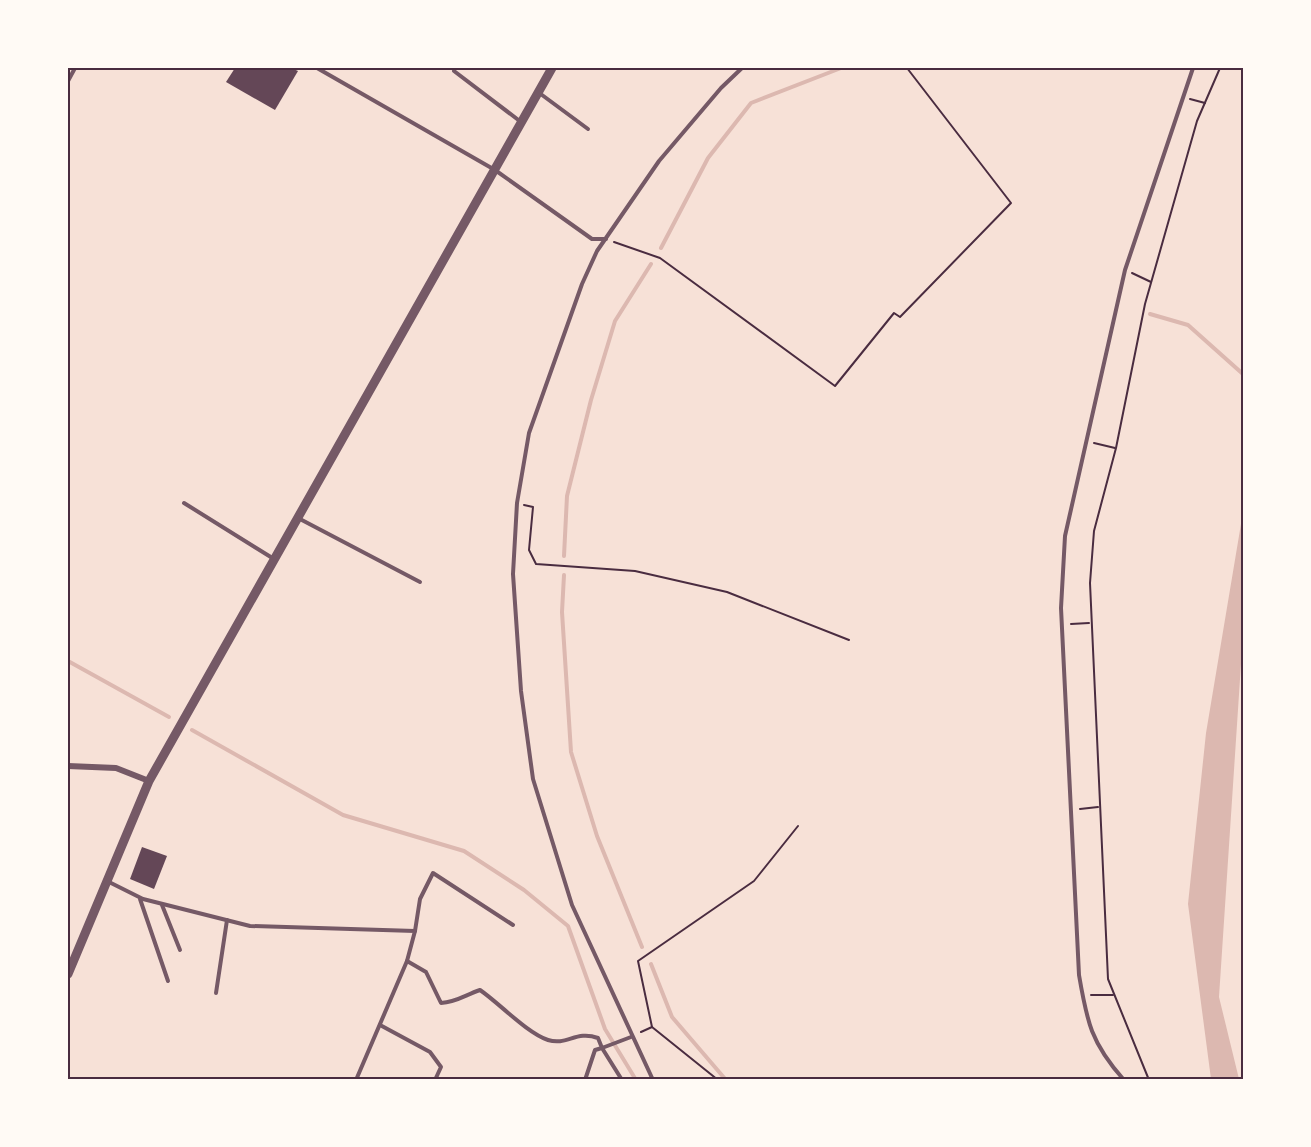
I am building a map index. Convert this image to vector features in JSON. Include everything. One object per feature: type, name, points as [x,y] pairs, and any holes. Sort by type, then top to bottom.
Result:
[{"type":"street","points":[[68,974],[149,782],[552,68]]},
{"type":"street","points":[[68,766],[116,768],[149,782]]},
{"type":"lane","points":[[68,81],[75,68]]},
{"type":"lane","points":[[317,68],[495,170],[592,239],[606,239]]},
{"type":"lane","points":[[652,1080],[572,904],[533,779],[521,690],[513,574],[517,503],[529,433],[582,284],[606,239],[659,161],[721,88],[742,68]]},
{"type":"lane","points":[[1124,1080],[1102,1056],[1087,1022],[1079,975],[1062,624],[1065,536],[1125,270],[1193,68]]},
{"type":"lane","points":[[454,71],[522,122]]},
{"type":"lane","points":[[538,92],[588,129]]},
{"type":"lane","points":[[184,503],[274,559]]},
{"type":"lane","points":[[298,517],[420,582]]},
{"type":"lane","points":[[356,1080],[407,961],[420,899],[433,873],[513,925]]},
{"type":"lane","points":[[107,881],[140,898],[250,926],[415,931]]},
{"type":"lane","points":[[140,898],[168,981]]},
{"type":"lane","points":[[161,904],[180,950]]},
{"type":"lane","points":[[216,993],[227,920]]},
{"type":"lane","points":[[407,961],[426,972],[441,1003],[458,1001],[480,990],[548,1040],[564,1041],[579,1035],[598,1038],[622,1080]]},
{"type":"lane","points":[[380,1025],[430,1052],[441,1067],[435,1080]]},
{"type":"lane","points":[[585,1080],[595,1050],[631,1037]]},
{"type":"path","points":[[606,239],[660,258],[835,386],[894,313],[900,317],[1011,202],[907,68]]},
{"type":"path","points":[[1149,1080],[1108,980],[1090,623],[1094,531],[1116,448],[1152,282],[1197,121],[1220,68]]},
{"type":"path","points":[[1182,96],[1205,103]]},
{"type":"path","points":[[1125,270],[1152,282]]},
{"type":"path","points":[[1086,440],[1116,448]]},
{"type":"path","points":[[517,503],[533,507],[529,550],[536,564],[634,571],[728,592],[849,640]]},
{"type":"path","points":[[1062,624],[1090,623]]},
{"type":"path","points":[[1071,810],[1099,807]]},
{"type":"path","points":[[718,1080],[652,1027],[638,962],[754,881],[798,826]]},
{"type":"path","points":[[1082,995],[1114,995]]},
{"type":"path","points":[[631,1037],[652,1027]]},
{"type":"shaded area","points":[[1243,512],[1243,659],[1219,997],[1239,1079],[1211,1079],[1188,904],[1206,733]]},
{"type":"building","points":[[235,68],[291,68],[298,71],[275,110],[226,82]]},
{"type":"building","points":[[142,847],[167,856],[154,889],[130,879]]},
{"type":"waterway","points":[[661,248],[708,158],[751,103],[841,68]]},
{"type":"waterway","points":[[564,556],[567,496],[591,400],[615,321],[651,264]]},
{"type":"waterway","points":[[1150,314],[1188,325],[1244,375]]},
{"type":"waterway","points":[[564,575],[562,612],[571,752],[597,836],[642,947]]},
{"type":"waterway","points":[[68,661],[169,717]]},
{"type":"waterway","points":[[192,730],[343,815],[464,851],[524,890],[568,926],[605,1029],[636,1080]]},
{"type":"waterway","points":[[651,964],[672,1017],[726,1080]]}]
